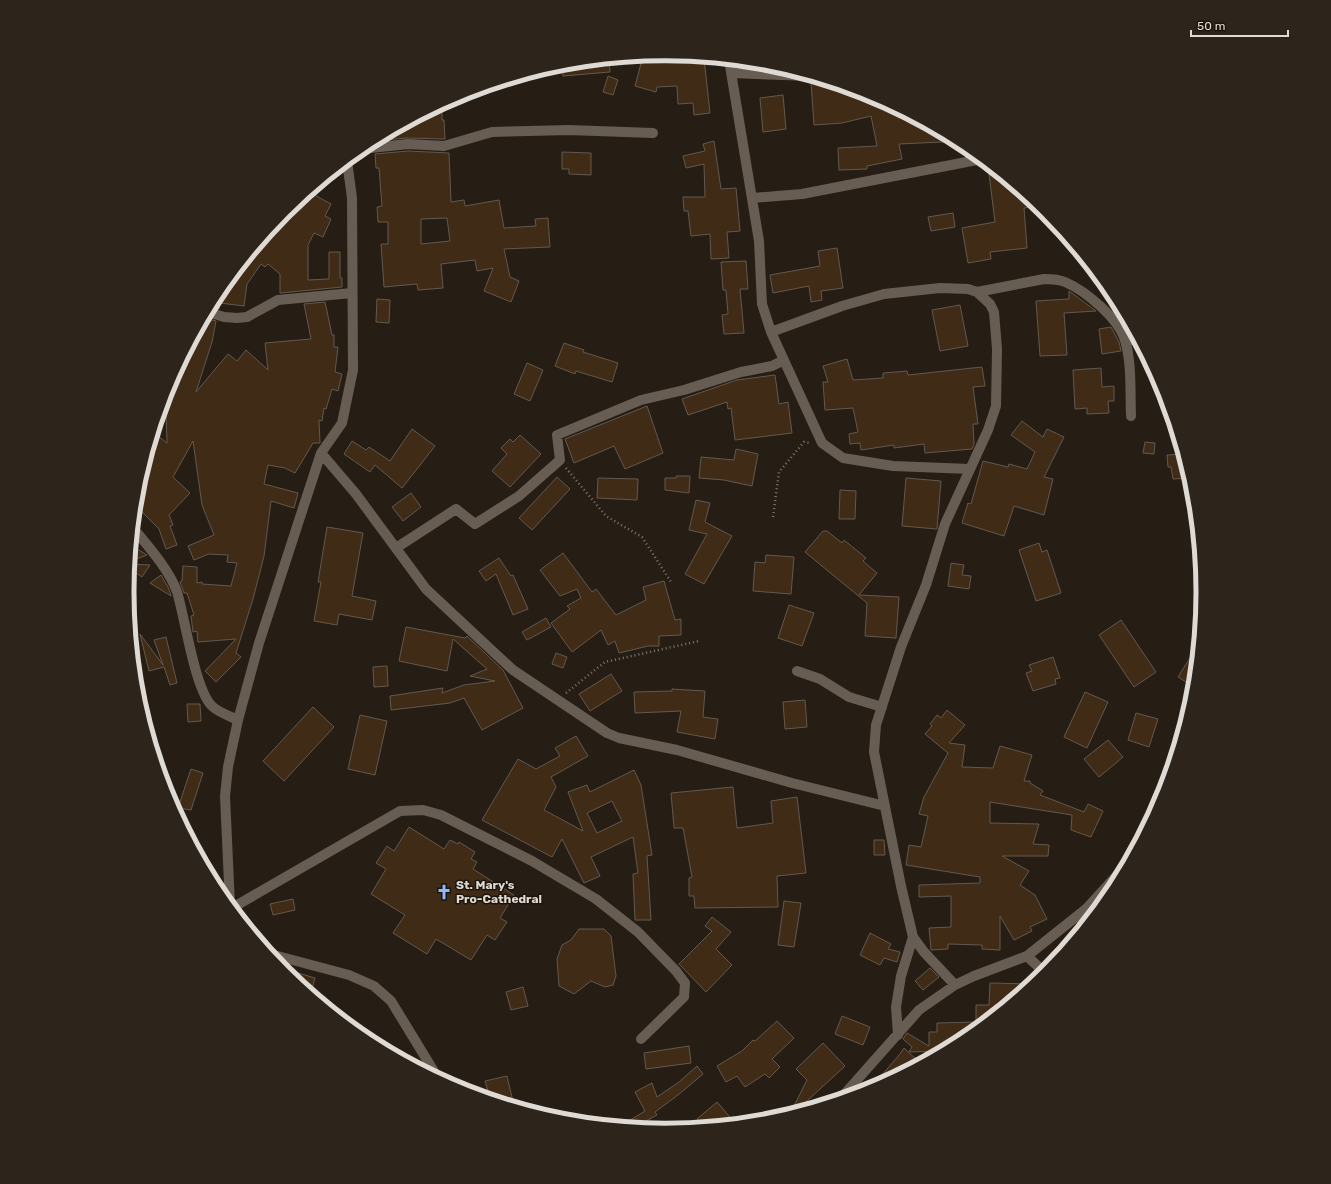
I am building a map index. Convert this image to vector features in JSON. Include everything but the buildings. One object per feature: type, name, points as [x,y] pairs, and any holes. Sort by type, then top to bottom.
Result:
[{"type":"street","points":[[730,65],[759,241],[762,304],[771,332],[822,443],[843,458],[893,466],[970,469]]},
{"type":"street","points":[[731,73],[786,75]]},
{"type":"street","points":[[374,148],[408,144],[444,146],[492,132],[569,130],[654,133]]},
{"type":"street","points":[[752,198],[802,194],[975,160]]},
{"type":"street","points":[[230,895],[225,796],[228,767],[238,720],[259,643],[322,454],[342,423],[353,370],[352,198],[348,167]]},
{"type":"street","points":[[977,292],[1044,279],[1065,282],[1089,296],[1115,322],[1124,338],[1128,354],[1131,416]]},
{"type":"street","points":[[771,332],[842,306],[884,294],[940,288],[968,289],[977,292],[990,304],[994,312],[997,349],[996,406],[988,430],[945,524],[926,585],[901,647],[876,725],[874,752],[913,937],[924,952],[955,985]]},
{"type":"street","points":[[214,314],[224,317],[247,317],[278,300],[352,293]]},
{"type":"street","points":[[1124,338],[1132,340]]},
{"type":"street","points":[[396,548],[456,508],[475,524],[519,496],[560,460],[557,435],[641,400],[684,390],[741,372],[772,366],[784,360]]},
{"type":"street","points":[[322,454],[356,494],[426,589],[513,670],[607,733],[619,738],[677,750],[792,783],[885,806]]},
{"type":"street","points":[[138,534],[156,556],[177,590],[198,677],[206,695],[213,707],[238,720]]},
{"type":"street","points":[[797,671],[820,679],[849,697],[882,707]]},
{"type":"street","points":[[237,905],[400,812],[423,810],[441,815],[532,861],[596,898],[638,932],[676,971],[685,983],[684,997],[641,1039]]},
{"type":"street","points":[[852,1089],[919,1010],[955,985],[974,976],[1027,956],[1086,909],[1109,884]]},
{"type":"street","points":[[898,1035],[896,1007],[901,976],[913,937]]},
{"type":"street","points":[[1027,956],[1040,968]]},
{"type":"street","points":[[280,957],[350,975],[374,986],[391,1001],[432,1069]]},
{"type":"path","points":[[773,517],[779,472],[804,442],[822,443]]},
{"type":"path","points":[[560,460],[606,516],[642,537],[671,582]]},
{"type":"path","points":[[558,700],[605,662],[699,640]]},
{"type":"place","name":"St. Mary's Pro-Cathedral","points":[[444,892]]}]
